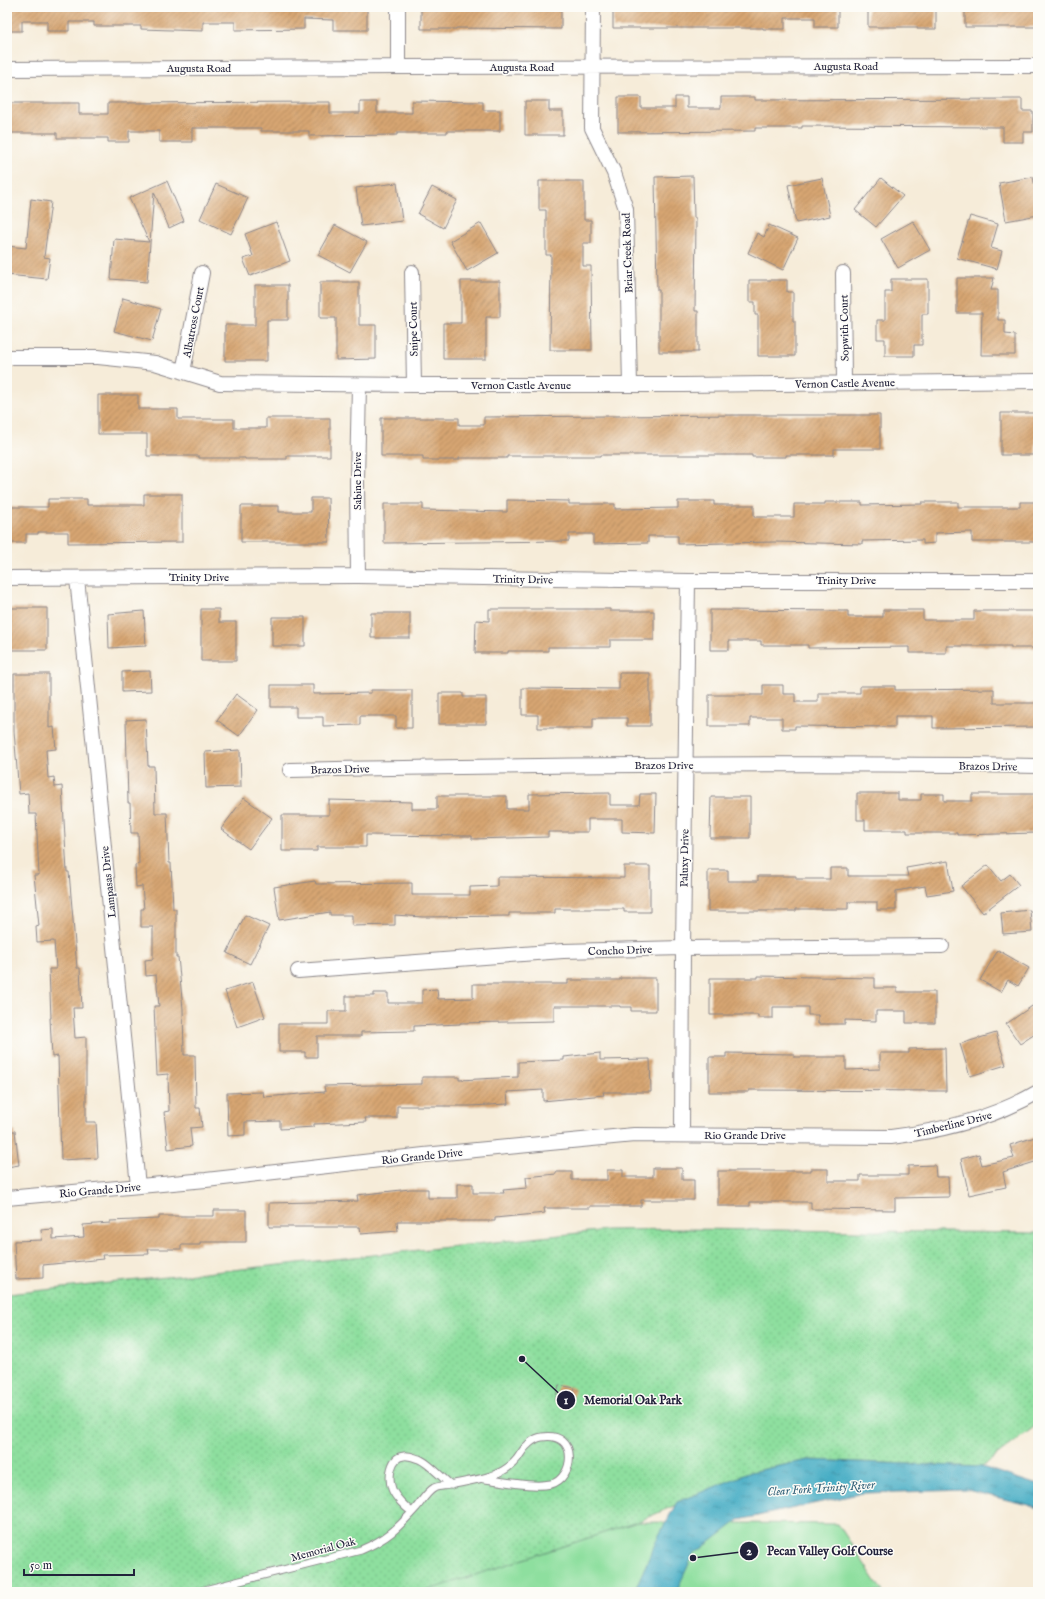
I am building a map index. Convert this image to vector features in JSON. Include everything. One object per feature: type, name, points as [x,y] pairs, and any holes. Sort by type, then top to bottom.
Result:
[{"type":"street","points":[[398,7],[398,67]]},
{"type":"street","name":"Briar Creek Road","points":[[593,7],[592,128],[614,173],[626,209],[630,385]]},
{"type":"street","name":"Augusta Road","points":[[7,69],[1038,66]]},
{"type":"street","name":"Snipe Court","points":[[412,272],[414,385]]},
{"type":"street","name":"Albatross Court","points":[[184,372],[202,273]]},
{"type":"street","name":"Sopwith Court","points":[[843,273],[844,383]]},
{"type":"street","name":"Vernon Castle Avenue","points":[[7,357],[98,357],[155,363],[220,383],[359,385],[630,385],[1038,382]]},
{"type":"street","name":"Sabine Drive","points":[[358,576],[357,481],[359,385]]},
{"type":"street","name":"Trinity Drive","points":[[7,578],[358,576],[688,581],[1038,581]]},
{"type":"street","name":"Lampasas Drive","points":[[77,578],[138,1186]]},
{"type":"street","name":"Paluxy Drive","points":[[682,1135],[688,581]]},
{"type":"street","name":"Brazos Drive","points":[[290,770],[591,764],[896,764],[1038,766]]},
{"type":"street","name":"Concho Drive","points":[[298,971],[563,951],[683,948],[942,946]]},
{"type":"street","name":"Timberline Drive","points":[[839,1136],[891,1137],[923,1133],[992,1115],[1038,1092]]},
{"type":"street","name":"Rio Grande Drive","points":[[7,1198],[206,1180],[424,1155],[634,1135],[839,1136]]},
{"type":"lane","points":[[412,1512],[392,1490],[390,1473],[392,1464],[397,1458],[405,1456],[421,1460],[451,1485],[484,1479],[494,1475],[506,1468],[518,1457],[523,1449],[536,1438],[552,1435],[560,1438],[566,1445],[569,1454],[569,1461],[566,1472],[560,1479],[551,1484],[526,1484],[484,1479]]},
{"type":"lane","name":"Memorial Oak","points":[[197,1592],[361,1550],[380,1543],[397,1529],[434,1488],[451,1485]]},
{"type":"green space","points":[[685,1229],[1038,1233],[1038,1424],[982,1467],[808,1460],[751,1472],[637,1522],[423,1592],[7,1592],[7,1294],[607,1230]]},
{"type":"green space","points":[[637,1522],[838,1524],[883,1592],[421,1592]]},
{"type":"water","name":"Clear Fork Trinity River","points":[[808,1460],[982,1467],[1038,1485],[1038,1509],[1028,1505],[967,1490],[863,1493],[739,1520],[693,1555],[676,1592],[634,1592],[658,1537],[677,1502],[751,1472]]},
{"type":"building","points":[[7,7],[367,7],[367,30],[333,30],[333,20],[304,19],[304,29],[235,30],[235,22],[203,22],[203,31],[141,29],[141,26],[94,26],[94,22],[69,22],[69,31],[47,31],[47,21],[22,21],[22,31],[7,31]]},
{"type":"building","points":[[421,7],[561,7],[561,29],[421,29]]},
{"type":"building","points":[[613,7],[838,7],[838,27],[815,27],[815,18],[785,18],[785,29],[613,28]]},
{"type":"building","points":[[868,7],[936,7],[936,29],[917,29],[917,27],[868,27]]},
{"type":"building","points":[[965,7],[1038,7],[1038,27],[965,27]]},
{"type":"building","points":[[618,97],[641,97],[641,108],[675,108],[675,97],[687,97],[687,108],[721,108],[721,97],[755,97],[755,100],[1022,99],[1022,111],[1033,111],[1033,132],[1023,132],[1023,142],[1003,142],[1003,127],[802,126],[802,128],[755,128],[755,131],[618,132]]},
{"type":"building","points":[[412,101],[483,102],[483,110],[500,110],[500,131],[447,131],[447,133],[397,133],[397,135],[309,136],[309,131],[261,131],[261,128],[192,128],[192,142],[159,142],[159,131],[129,131],[129,142],[108,142],[108,138],[57,138],[57,133],[7,133],[7,103],[79,103],[79,114],[108,114],[108,103],[330,102],[330,113],[360,113],[360,102],[377,102],[377,113],[412,113]]},
{"type":"building","points":[[525,101],[549,101],[549,111],[563,111],[563,135],[525,135]]},
{"type":"building","points":[[693,176],[694,218],[696,218],[695,311],[698,311],[698,352],[659,352],[659,290],[657,290],[655,177]]},
{"type":"building","points":[[1033,177],[1038,203],[1038,215],[1006,221],[999,183]]},
{"type":"building","points":[[822,178],[830,216],[796,223],[788,185]]},
{"type":"building","points":[[881,178],[903,196],[876,227],[855,210]]},
{"type":"building","points":[[167,181],[184,221],[169,228],[154,192],[147,282],[111,279],[114,239],[149,242],[129,198]]},
{"type":"building","points":[[539,181],[584,181],[584,220],[591,220],[591,243],[583,243],[583,266],[591,266],[592,350],[550,350],[551,255],[546,255],[546,210],[539,210]]},
{"type":"building","points":[[397,183],[402,221],[361,226],[356,188]]},
{"type":"building","points":[[216,184],[248,198],[231,234],[200,219]]},
{"type":"building","points":[[432,187],[457,200],[443,228],[418,214]]},
{"type":"building","points":[[31,199],[51,202],[44,257],[50,258],[47,279],[7,275],[7,246],[26,248]]},
{"type":"building","points":[[970,216],[998,224],[991,248],[1002,251],[997,269],[957,258]]},
{"type":"building","points":[[913,221],[930,250],[898,268],[881,239]]},
{"type":"building","points":[[276,222],[290,261],[250,276],[243,259],[253,256],[245,234]]},
{"type":"building","points":[[481,223],[498,253],[467,271],[450,241]]},
{"type":"building","points":[[335,225],[367,242],[350,272],[318,255]]},
{"type":"building","points":[[769,225],[798,238],[783,270],[748,253],[757,233],[764,237]]},
{"type":"building","points":[[957,278],[994,278],[991,290],[998,290],[998,320],[1005,320],[1005,334],[1015,335],[1015,355],[981,355],[982,313],[957,313]]},
{"type":"building","points":[[891,279],[928,279],[928,314],[922,314],[922,345],[914,345],[914,356],[885,356],[885,339],[877,339],[877,320],[885,320],[885,292],[891,292]]},
{"type":"building","points":[[749,280],[787,280],[787,292],[793,292],[795,356],[758,356],[758,315],[755,315],[755,302],[749,302]]},
{"type":"building","points":[[461,281],[500,281],[500,317],[486,317],[486,359],[443,359],[443,323],[461,323]]},
{"type":"building","points":[[320,282],[359,282],[359,325],[376,325],[376,359],[336,360],[336,318],[320,318]]},
{"type":"building","points":[[255,285],[288,285],[288,320],[267,320],[267,361],[225,361],[225,325],[255,325]]},
{"type":"building","points":[[123,298],[161,309],[152,341],[114,331]]},
{"type":"building","points":[[98,395],[138,395],[138,409],[178,409],[178,419],[234,419],[234,428],[266,428],[266,418],[330,418],[330,456],[287,456],[287,459],[245,459],[199,458],[199,456],[147,456],[147,434],[98,434]]},
{"type":"building","points":[[1001,413],[1036,413],[1036,455],[1001,455]]},
{"type":"building","points":[[880,415],[880,449],[834,449],[834,455],[786,455],[786,457],[752,457],[752,455],[601,455],[507,456],[507,458],[423,460],[423,456],[381,456],[381,418],[459,418],[459,425],[484,425],[484,417]]},
{"type":"building","points":[[144,494],[182,494],[182,542],[68,543],[68,532],[38,532],[38,534],[26,534],[26,543],[7,543],[7,507],[48,507],[48,499],[87,499],[87,505],[144,505]]},
{"type":"building","points":[[311,498],[328,498],[329,542],[241,542],[241,506],[279,506],[279,512],[311,512]]},
{"type":"building","points":[[507,500],[569,501],[569,504],[615,504],[615,509],[678,508],[678,501],[714,501],[714,505],[754,505],[754,517],[794,517],[794,504],[825,504],[825,502],[862,502],[862,505],[958,502],[958,507],[1020,507],[1020,502],[1038,502],[1038,542],[972,542],[972,532],[935,533],[935,543],[923,544],[923,540],[862,541],[862,544],[774,542],[678,544],[678,536],[648,536],[648,543],[593,544],[593,534],[569,534],[569,541],[384,543],[384,504],[423,504],[423,510],[507,512]]},
{"type":"building","points":[[10,608],[47,608],[47,650],[10,650]]},
{"type":"building","points":[[201,609],[219,609],[219,622],[236,622],[236,661],[201,661]]},
{"type":"building","points":[[489,609],[610,609],[610,611],[654,611],[654,640],[610,640],[610,647],[548,647],[548,651],[475,653],[476,620],[489,621]]},
{"type":"building","points":[[710,610],[848,611],[848,617],[883,617],[883,610],[923,610],[923,620],[974,620],[974,611],[1038,611],[1038,648],[1011,648],[1011,646],[946,646],[946,653],[909,653],[909,647],[808,648],[808,645],[761,645],[761,641],[729,641],[729,650],[710,650]]},
{"type":"building","points":[[144,611],[146,646],[109,648],[108,614]]},
{"type":"building","points":[[371,613],[410,613],[410,638],[371,638]]},
{"type":"building","points":[[272,617],[305,617],[305,646],[272,646]]},
{"type":"building","points":[[150,671],[151,691],[122,692],[122,672]]},
{"type":"building","points":[[619,673],[650,673],[650,726],[627,726],[627,718],[593,718],[593,728],[538,728],[538,715],[522,715],[522,688],[619,689]]},
{"type":"building","points":[[14,674],[49,674],[49,728],[54,727],[56,749],[46,750],[48,778],[54,777],[55,787],[62,786],[67,872],[69,872],[77,968],[80,968],[82,1008],[73,1008],[75,1038],[86,1037],[86,1122],[96,1122],[98,1158],[61,1160],[58,1056],[52,1057],[50,1018],[49,969],[56,969],[54,941],[37,942],[36,927],[39,926],[34,875],[39,875],[36,814],[29,814],[28,793],[19,794],[14,731]]},
{"type":"building","points":[[271,685],[313,685],[313,694],[371,693],[371,690],[412,690],[412,728],[396,728],[396,716],[360,716],[360,725],[323,726],[323,717],[296,717],[296,707],[271,707]]},
{"type":"building","points":[[763,685],[783,685],[783,694],[795,694],[795,702],[818,702],[818,693],[860,693],[860,686],[895,686],[895,690],[994,689],[994,703],[1038,703],[1038,727],[933,728],[933,716],[895,716],[895,727],[795,726],[795,729],[782,729],[782,718],[750,718],[750,726],[709,726],[709,695],[763,695]]},
{"type":"building","points":[[439,693],[463,693],[463,697],[486,697],[486,724],[439,724]]},
{"type":"building","points":[[236,694],[258,710],[239,736],[217,720]]},
{"type":"building","points":[[146,719],[148,766],[154,766],[155,813],[167,813],[173,909],[176,909],[176,957],[178,957],[183,1009],[184,1055],[195,1055],[196,1108],[200,1108],[202,1127],[190,1128],[192,1146],[168,1149],[164,1112],[169,1111],[168,1074],[157,1075],[154,1006],[159,1006],[156,975],[146,976],[145,960],[153,959],[153,927],[141,927],[141,909],[144,909],[142,886],[136,887],[135,865],[139,864],[138,833],[131,833],[130,803],[128,803],[126,720]]},
{"type":"building","points":[[240,750],[241,787],[206,788],[205,752]]},
{"type":"building","points":[[610,793],[610,805],[639,805],[640,794],[656,794],[655,833],[622,832],[622,819],[588,819],[588,832],[548,832],[548,837],[472,839],[472,836],[366,835],[366,847],[317,847],[317,851],[282,851],[282,815],[329,815],[329,800],[412,802],[412,809],[437,809],[437,796],[507,796],[507,809],[529,809],[529,794]]},
{"type":"building","points":[[857,793],[898,793],[898,800],[921,800],[921,794],[944,794],[944,801],[972,801],[972,794],[1038,794],[1038,833],[957,835],[957,833],[907,833],[907,830],[865,830],[865,820],[857,820]]},
{"type":"building","points":[[711,797],[750,797],[750,838],[710,838]]},
{"type":"building","points":[[244,798],[272,818],[249,849],[221,829]]},
{"type":"building","points":[[948,861],[953,891],[927,895],[925,886],[896,891],[896,910],[877,910],[877,902],[848,902],[848,909],[796,909],[796,911],[708,911],[708,870],[728,870],[728,881],[758,881],[758,876],[796,876],[796,879],[830,879],[830,868],[848,868],[848,876],[908,876],[906,868]]},
{"type":"building","points":[[988,865],[1001,881],[1010,874],[1019,885],[983,913],[961,886]]},
{"type":"building","points":[[624,866],[650,866],[650,912],[624,912],[624,909],[555,909],[555,913],[509,913],[509,916],[423,917],[395,915],[395,925],[352,926],[352,915],[330,915],[330,912],[279,920],[274,887],[315,881],[316,884],[412,883],[412,895],[470,895],[470,887],[497,886],[497,877],[624,878]]},
{"type":"building","points":[[1030,910],[1032,932],[1003,934],[1001,913]]},
{"type":"building","points":[[245,915],[269,926],[250,964],[227,953]]},
{"type":"building","points":[[998,950],[1029,968],[1018,986],[1008,980],[1001,992],[980,980]]},
{"type":"building","points":[[758,976],[875,978],[875,988],[897,988],[897,992],[935,992],[935,1023],[906,1023],[906,1011],[876,1011],[876,1021],[845,1020],[845,1024],[818,1024],[818,1015],[808,1015],[808,1007],[773,1007],[773,1018],[758,1018],[758,1015],[710,1015],[710,978],[758,978]]},
{"type":"building","points":[[620,978],[656,978],[656,1011],[631,1011],[631,1007],[620,1006],[554,1006],[554,1021],[460,1023],[414,1026],[414,1031],[361,1032],[361,1036],[317,1036],[317,1057],[305,1057],[305,1052],[279,1052],[279,1024],[328,1024],[328,1011],[346,1011],[346,996],[374,996],[374,993],[388,993],[388,1003],[422,1003],[422,990],[437,989],[438,999],[473,998],[473,984],[568,984],[568,980],[620,980]]},
{"type":"building","points":[[253,982],[265,1017],[237,1027],[225,991]]},
{"type":"building","points":[[1038,1002],[1038,1032],[1020,1044],[1006,1024]]},
{"type":"building","points":[[996,1033],[1006,1065],[970,1076],[960,1044]]},
{"type":"building","points":[[945,1048],[946,1091],[749,1090],[749,1092],[709,1092],[709,1057],[726,1057],[726,1053],[794,1054],[794,1057],[846,1057],[846,1070],[880,1069],[880,1053],[909,1053],[909,1049]]},
{"type":"building","points":[[600,1053],[600,1060],[650,1059],[651,1092],[603,1092],[604,1095],[543,1101],[543,1090],[507,1092],[508,1104],[470,1106],[397,1106],[397,1118],[365,1118],[366,1122],[314,1124],[314,1127],[280,1129],[280,1121],[245,1122],[245,1135],[228,1136],[227,1093],[263,1092],[264,1097],[325,1092],[324,1086],[422,1084],[422,1077],[459,1077],[459,1080],[518,1077],[518,1062],[564,1060],[564,1057]]},
{"type":"building","points":[[7,1131],[15,1131],[19,1165],[7,1167]]},
{"type":"building","points":[[1038,1136],[1038,1161],[1003,1172],[1006,1187],[969,1195],[961,1159],[979,1154],[982,1165],[1014,1158],[1010,1145]]},
{"type":"building","points":[[935,1165],[936,1177],[948,1177],[949,1197],[895,1198],[895,1210],[811,1209],[811,1202],[750,1202],[750,1206],[718,1206],[718,1171],[811,1171],[811,1169],[828,1169],[828,1181],[860,1181],[860,1175],[908,1175],[908,1166]]},
{"type":"building","points":[[653,1168],[682,1168],[682,1180],[694,1180],[694,1200],[641,1200],[641,1206],[544,1208],[545,1213],[495,1218],[495,1221],[397,1221],[398,1231],[361,1234],[360,1227],[269,1227],[269,1203],[358,1201],[357,1195],[410,1189],[428,1189],[428,1198],[457,1198],[457,1184],[473,1184],[473,1193],[504,1193],[503,1190],[527,1188],[526,1177],[556,1174],[556,1172],[572,1172],[572,1180],[607,1180],[607,1170],[623,1170],[623,1177],[653,1177]]},
{"type":"building","points":[[214,1210],[246,1210],[246,1242],[200,1242],[200,1245],[181,1245],[181,1249],[148,1249],[149,1254],[102,1255],[103,1259],[43,1265],[43,1278],[16,1279],[14,1241],[42,1240],[41,1230],[53,1229],[53,1239],[84,1237],[83,1225],[110,1223],[110,1221],[159,1219],[159,1216],[214,1216]]},
{"type":"building","points":[[559,1385],[575,1388],[571,1404],[555,1401]]},
{"type":"place","name":"Memorial Oak Park","points":[[522,1359]]},
{"type":"place","name":"Pecan Valley Golf Course","points":[[693,1558]]}]
